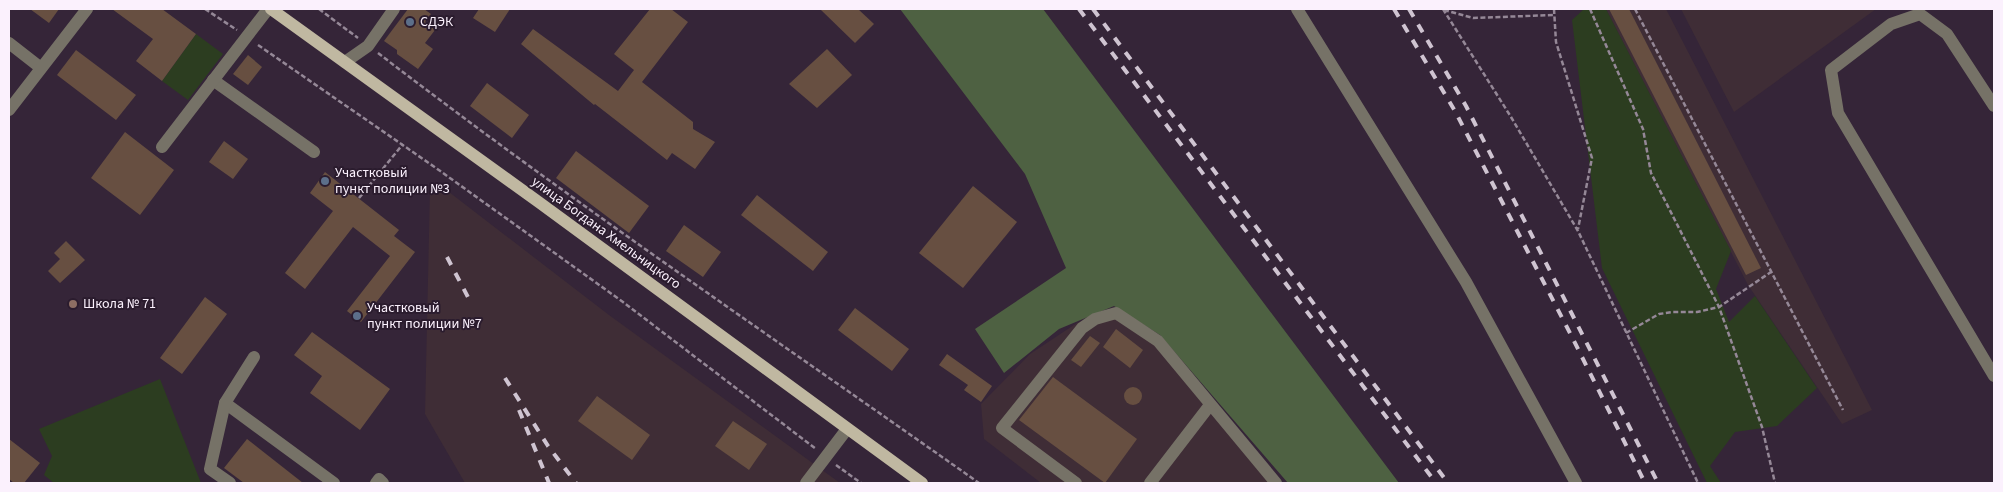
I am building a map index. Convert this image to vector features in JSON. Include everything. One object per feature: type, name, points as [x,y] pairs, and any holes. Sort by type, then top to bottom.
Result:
[{"type":"main road","name":"улица Богдана Хмельницкого","points":[[270,9],[548,208],[922,483]]},
{"type":"street","points":[[9,110],[87,9]]},
{"type":"street","points":[[162,147],[246,37],[270,9]]},
{"type":"street","points":[[345,62],[368,46],[394,9]]},
{"type":"street","points":[[1297,9],[1466,282],[1576,483]]},
{"type":"street","points":[[1994,106],[1947,34],[1920,14],[1891,24],[1831,70],[1838,113],[1994,376]]},
{"type":"street","points":[[9,43],[41,68]]},
{"type":"street","points":[[213,80],[314,152]]},
{"type":"street","points":[[1076,483],[1002,428],[1082,328],[1095,318],[1116,313],[1158,342],[1276,483]]},
{"type":"street","points":[[230,483],[210,469],[225,403],[254,357]]},
{"type":"street","points":[[225,403],[334,483]]},
{"type":"street","points":[[1150,483],[1210,405]]},
{"type":"street","points":[[806,483],[847,429]]},
{"type":"street","points":[[376,483],[379,480],[383,483]]},
{"type":"path","points":[[205,9],[403,144],[623,302],[861,483]]},
{"type":"path","points":[[319,9],[435,97],[634,242],[979,483]]},
{"type":"path","points":[[1443,9],[1473,18],[1554,15]]},
{"type":"path","points":[[1443,9],[1511,117],[1578,231],[1698,483]]},
{"type":"path","points":[[1554,9],[1556,42],[1592,158],[1578,231]]},
{"type":"path","points":[[1590,9],[1643,129],[1651,173],[1719,307],[1762,427],[1775,483]]},
{"type":"path","points":[[1635,9],[1843,410]]},
{"type":"path","points":[[359,198],[403,144]]},
{"type":"path","points":[[1626,333],[1659,314],[1697,312],[1719,307],[1771,272]]},
{"type":"shaded area","points":[[1606,9],[1666,9],[1872,410],[1842,424],[1748,285]]},
{"type":"shaded area","points":[[1681,9],[1876,9],[1734,112]]},
{"type":"shaded area","points":[[430,189],[449,192],[609,315],[840,483],[465,483],[425,414]]},
{"type":"shaded area","points":[[1114,308],[1160,338],[1281,483],[1041,483],[984,439],[981,404],[1030,354],[1077,323]]},
{"type":"green space","points":[[900,9],[1043,9],[1399,483],[1288,483],[1160,335],[1114,306],[1059,329],[1004,373],[975,329],[1066,268],[1025,174]]},
{"type":"green space","points":[[1584,9],[1606,9],[1731,251],[1716,289],[1729,322],[1755,296],[1817,388],[1777,426],[1735,432],[1710,466],[1721,483],[1707,483],[1602,268],[1572,20]]},
{"type":"green space","points":[[196,34],[223,54],[188,100],[162,81]]},
{"type":"green space","points":[[160,379],[201,483],[54,483],[44,475],[52,456],[39,429]]},
{"type":"building","points":[[30,9],[59,9],[49,23]]},
{"type":"building","points":[[112,9],[162,9],[196,34],[162,81],[136,61],[153,39]]},
{"type":"building","points":[[408,9],[424,9],[431,14],[425,22],[435,30],[425,43],[433,49],[418,69],[397,54],[397,50],[384,41]]},
{"type":"building","points":[[479,9],[510,9],[495,32],[473,18]]},
{"type":"building","points":[[650,9],[671,9],[688,22],[642,82],[693,122],[693,129],[715,142],[695,169],[672,153],[667,160],[594,105],[521,44],[533,29],[618,91],[634,70],[614,54]]},
{"type":"building","points":[[820,9],[858,9],[874,24],[855,43]]},
{"type":"building","points":[[1609,9],[1629,9],[1761,268],[1746,275]]},
{"type":"building","points":[[827,49],[852,75],[817,108],[789,84]]},
{"type":"building","points":[[76,50],[136,95],[116,120],[57,75]]},
{"type":"building","points":[[248,55],[262,67],[248,85],[233,74]]},
{"type":"building","points":[[487,83],[529,115],[512,138],[470,106]]},
{"type":"building","points":[[125,132],[174,170],[140,215],[91,178]]},
{"type":"building","points":[[224,141],[248,159],[233,179],[209,162]]},
{"type":"building","points":[[576,151],[649,206],[629,233],[556,178]]},
{"type":"building","points":[[325,172],[399,230],[394,236],[415,252],[361,322],[347,311],[390,256],[353,227],[305,289],[285,273],[333,211],[310,193]]},
{"type":"building","points":[[973,186],[1017,222],[963,288],[919,253]]},
{"type":"building","points":[[757,195],[828,252],[813,271],[741,215]]},
{"type":"building","points":[[684,225],[721,252],[703,277],[666,251]]},
{"type":"building","points":[[66,241],[85,260],[60,283],[48,271],[60,259],[54,253]]},
{"type":"building","points":[[205,297],[227,314],[182,374],[160,358]]},
{"type":"building","points":[[855,308],[909,349],[892,371],[838,330]]},
{"type":"building","points":[[1116,329],[1143,350],[1130,368],[1103,347]]},
{"type":"building","points":[[312,332],[390,389],[360,430],[310,393],[322,376],[294,355]]},
{"type":"building","points":[[1090,336],[1100,343],[1081,367],[1071,360]]},
{"type":"building","points":[[947,354],[992,386],[981,402],[964,390],[968,385],[939,365]]},
{"type":"building","points":[[1053,377],[1137,439],[1105,483],[1019,420]]},
{"type":"building","points":[[1133,387],[1139,390],[1142,396],[1139,402],[1133,405],[1127,402],[1124,396],[1127,390]]},
{"type":"building","points":[[597,396],[650,435],[632,460],[578,421]]},
{"type":"building","points":[[733,421],[767,444],[749,470],[715,446]]},
{"type":"building","points":[[9,439],[40,463],[24,483],[14,483],[9,479]]},
{"type":"building","points":[[247,439],[303,483],[244,483],[224,468]]},
{"type":"railway","points":[[1079,9],[1436,483]]},
{"type":"railway","points":[[1093,9],[1448,483]]},
{"type":"railway","points":[[1394,9],[1455,111],[1645,483]]},
{"type":"railway","points":[[1409,9],[1466,106],[1658,483]]},
{"type":"railway","points":[[447,257],[470,301]]},
{"type":"railway","points":[[505,378],[548,446],[576,483]]},
{"type":"railway","points":[[519,410],[549,483]]},
{"type":"place","name":"СДЭК","points":[[410,22]]},
{"type":"place","name":"Участковый пункт полиции №3","points":[[325,181]]},
{"type":"place","name":"Школа № 71","points":[[73,304]]},
{"type":"place","name":"Участковый пункт полиции №7","points":[[357,316]]}]
